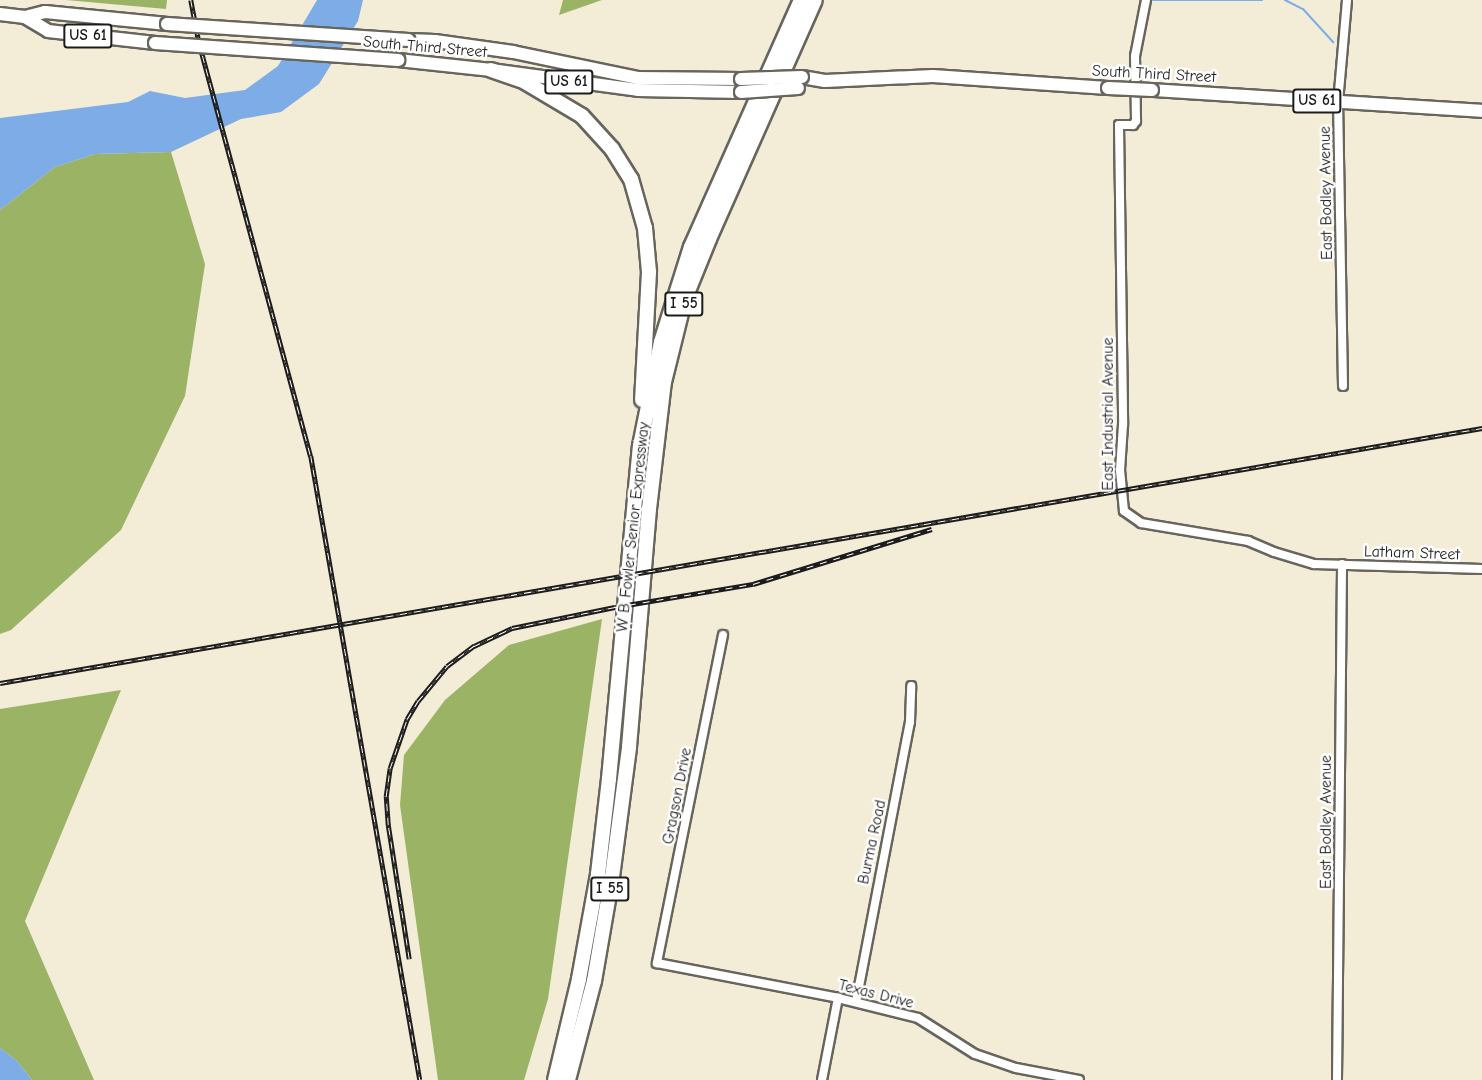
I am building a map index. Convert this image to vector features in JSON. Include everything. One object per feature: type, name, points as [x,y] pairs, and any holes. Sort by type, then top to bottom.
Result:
[{"type":"highway","name":"W B Fowler Senior Expressway","points":[[555,1080],[579,979],[601,846],[640,446],[661,342],[691,247],[801,0]]},
{"type":"highway","name":"W B Fowler Senior Expressway","points":[[568,1080],[594,981],[612,877],[629,747],[649,509],[664,382],[684,301],[814,0]]},
{"type":"highway","points":[[491,70],[525,82],[582,116],[612,149],[631,179],[645,228],[649,272],[640,446]]},
{"type":"main road","name":"South Third Street","points":[[0,14],[25,17],[45,12],[167,24],[435,41],[513,52],[638,78],[741,79],[800,83]]},
{"type":"main road","name":"South Third Street","points":[[25,17],[48,31],[155,44],[398,60],[638,90],[741,92],[800,83],[933,76],[1482,111]]},
{"type":"street","name":"East Bodley Avenue","points":[[1343,386],[1338,103],[1347,0]]},
{"type":"street","name":"East Industrial Avenue","points":[[1145,3],[1136,56],[1136,121],[1132,125],[1119,125],[1123,425],[1120,470],[1124,511],[1134,520],[1153,526],[1248,541],[1314,564],[1342,564]]},
{"type":"street","name":"East Bodley Avenue","points":[[1337,1080],[1342,564]]},
{"type":"street","name":"Latham Street","points":[[1342,564],[1482,569]]},
{"type":"street","name":"Gragson Drive","points":[[657,963],[723,635]]},
{"type":"street","name":"Burma Road","points":[[856,1002],[910,722],[911,686]]},
{"type":"street","name":"Texas Drive","points":[[657,963],[838,998],[918,1018],[975,1054],[1016,1068],[1079,1080]]},
{"type":"street","points":[[822,1080],[838,998]]},
{"type":"green space","points":[[66,0],[167,0],[166,9]]},
{"type":"green space","points":[[563,0],[602,0],[559,15]]},
{"type":"green space","points":[[171,152],[205,264],[185,396],[121,530],[11,630],[0,634],[0,210],[55,167],[95,154]]},
{"type":"green space","points":[[602,619],[548,999],[524,1080],[438,1080],[400,805],[404,755],[445,700],[509,645]]},
{"type":"green space","points":[[121,690],[25,921],[94,1080],[32,1080],[17,1061],[0,1048],[0,709]]},
{"type":"water","points":[[317,0],[363,0],[358,21],[319,84],[281,112],[241,119],[171,152],[95,154],[55,167],[0,210],[0,118],[128,102],[150,91],[185,98],[245,90],[278,66]]},
{"type":"water","points":[[0,1048],[17,1061],[32,1080],[0,1080]]},
{"type":"waterway","points":[[1141,0],[1262,0]]},
{"type":"waterway","points":[[1285,0],[1303,9],[1333,42]]},
{"type":"railway","points":[[191,0],[199,42],[311,456],[420,1080]]},
{"type":"railway","points":[[0,683],[1482,428]]},
{"type":"railway","points":[[409,959],[388,825],[386,796],[390,768],[407,719],[418,701],[447,666],[474,646],[512,628],[615,607],[753,584],[932,529]]}]
